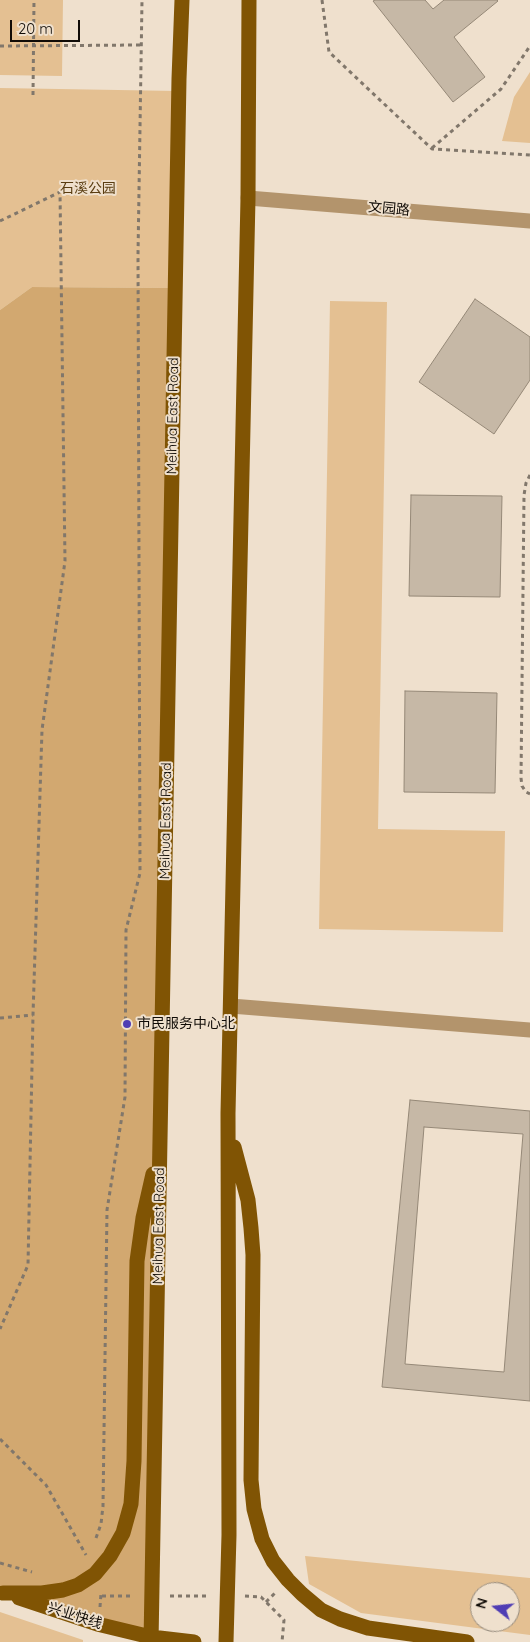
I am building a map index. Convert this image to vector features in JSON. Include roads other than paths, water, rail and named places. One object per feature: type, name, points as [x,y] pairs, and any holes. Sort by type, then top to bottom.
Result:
[{"type":"main road","name":"Meihua East Road","points":[[151,1639],[178,79],[182,0]]},
{"type":"main road","points":[[226,1642],[229,1535],[228,1113],[248,198],[249,0]]},
{"type":"main road","points":[[228,1113],[248,1200],[251,1228],[253,1255],[251,1480],[254,1509],[262,1539],[273,1561],[288,1580],[321,1610],[340,1620],[368,1628],[467,1642]]},
{"type":"main road","points":[[2,1592],[42,1593],[63,1590],[78,1585],[95,1574],[110,1556],[123,1532],[130,1504],[134,1461],[137,1260],[139,1240],[154,1174],[160,1133]]},
{"type":"main road","name":"兴业快线","points":[[2,1592],[97,1624],[151,1639],[194,1642]]},
{"type":"street","name":"文园路","points":[[248,198],[530,221]]},
{"type":"street","points":[[231,1006],[530,1030]]},
{"type":"place","name":"市民服务中心北","points":[[127,1024]]},
{"type":"park label","name":"石溪公园","points":[[88,189]]}]
